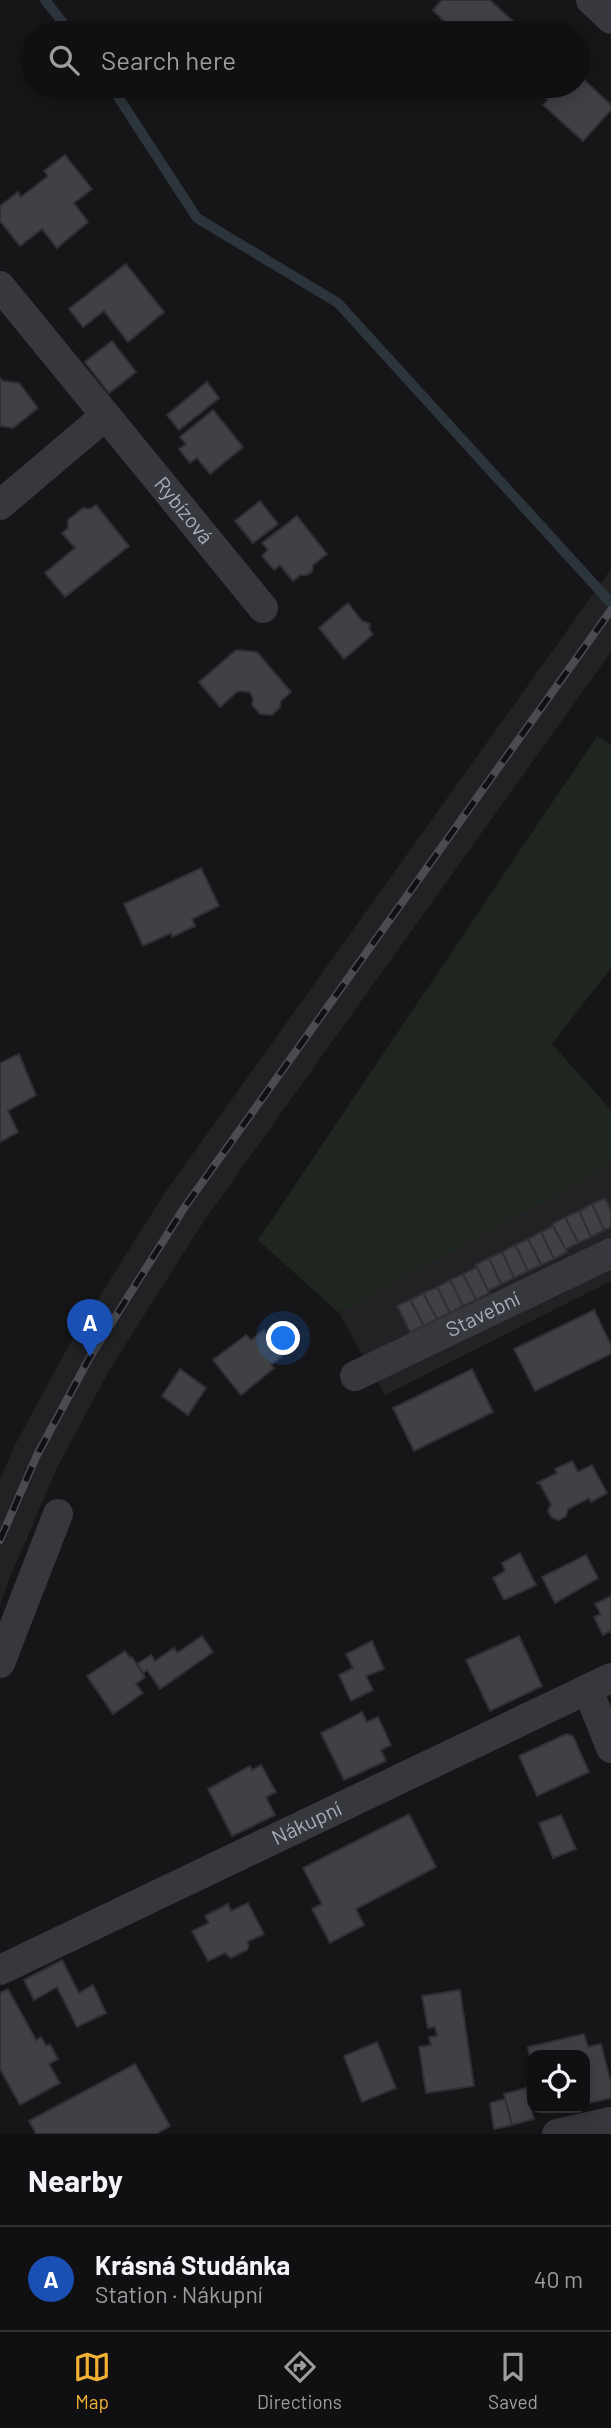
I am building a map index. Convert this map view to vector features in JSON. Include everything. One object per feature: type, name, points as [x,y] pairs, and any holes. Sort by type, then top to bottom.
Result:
[{"type":"street","points":[[591,0],[611,19]]},
{"type":"street","name":"Rybízová","points":[[0,286],[262,608]]},
{"type":"street","points":[[0,505],[104,416]]},
{"type":"street","name":"Stavební","points":[[355,1376],[611,1253]]},
{"type":"street","points":[[0,1663],[58,1514]]},
{"type":"street","points":[[599,1684],[611,1748]]},
{"type":"street","name":"Nákupní","points":[[0,1970],[599,1684]]},
{"type":"street","points":[[558,2134],[611,2122]]},
{"type":"shaded area","points":[[611,569],[611,652],[204,1221],[110,1369],[58,1466],[0,1606],[0,1479],[15,1445],[69,1345],[164,1194]]},
{"type":"shaded area","points":[[597,736],[611,745],[611,968],[552,1044],[611,1110],[611,1165],[339,1313],[258,1240]]},
{"type":"shaded area","points":[[611,1165],[611,1281],[385,1395],[339,1313]]},
{"type":"building","points":[[442,0],[490,0],[513,21],[444,21],[433,10]]},
{"type":"building","points":[[590,85],[611,105],[611,110],[583,141],[543,105],[548,100],[546,98],[590,98]]},
{"type":"building","points":[[65,155],[92,189],[74,203],[88,222],[57,248],[42,229],[20,246],[0,221],[0,206],[18,192],[21,197],[48,176],[44,171]]},
{"type":"building","points":[[126,264],[164,312],[128,342],[104,311],[83,327],[69,309]]},
{"type":"building","points":[[112,341],[136,372],[109,393],[85,362]]},
{"type":"building","points":[[0,378],[3,381],[19,383],[38,408],[13,428],[0,426]]},
{"type":"building","points":[[207,382],[219,398],[179,430],[167,415]]},
{"type":"building","points":[[213,410],[243,447],[210,474],[197,458],[190,463],[179,449],[186,444],[180,437]]},
{"type":"building","points":[[260,501],[278,524],[253,543],[235,521]]},
{"type":"building","points":[[96,505],[129,546],[65,597],[45,573],[75,548],[62,533],[68,528],[68,520],[83,508],[90,509]]},
{"type":"building","points":[[297,516],[327,554],[313,565],[312,572],[300,575],[293,581],[280,565],[274,570],[262,556],[268,550],[262,543]]},
{"type":"building","points":[[348,603],[362,621],[370,624],[369,629],[373,634],[344,659],[319,628]]},
{"type":"building","points":[[236,650],[257,652],[291,692],[272,715],[260,714],[252,705],[253,698],[249,692],[238,691],[220,707],[199,682]]},
{"type":"building","points":[[201,868],[219,906],[192,919],[195,926],[143,946],[124,904]]},
{"type":"building","points":[[19,1054],[36,1095],[8,1111],[18,1132],[0,1142],[0,1063]]},
{"type":"building","points":[[605,1198],[611,1211],[611,1227],[604,1230],[592,1204]]},
{"type":"building","points":[[592,1204],[604,1230],[591,1237],[579,1211]]},
{"type":"building","points":[[579,1211],[591,1237],[578,1243],[565,1217]]},
{"type":"building","points":[[565,1217],[578,1243],[565,1250],[552,1224]]},
{"type":"building","points":[[553,1226],[567,1252],[554,1259],[541,1232]]},
{"type":"building","points":[[541,1232],[554,1259],[541,1265],[528,1239]]},
{"type":"building","points":[[528,1239],[541,1265],[528,1271],[515,1245]]},
{"type":"building","points":[[515,1245],[528,1271],[514,1278],[502,1252]]},
{"type":"building","points":[[502,1252],[514,1278],[501,1284],[489,1258]]},
{"type":"building","points":[[489,1258],[501,1284],[488,1291],[475,1265]]},
{"type":"building","points":[[477,1267],[489,1293],[476,1300],[463,1274]]},
{"type":"building","points":[[463,1274],[476,1300],[463,1306],[450,1280]]},
{"type":"building","points":[[450,1280],[463,1306],[450,1313],[437,1287]]},
{"type":"building","points":[[437,1287],[450,1313],[437,1319],[423,1293]]},
{"type":"building","points":[[423,1293],[437,1319],[424,1326],[410,1300]]},
{"type":"building","points":[[410,1300],[424,1326],[410,1332],[397,1306]]},
{"type":"building","points":[[594,1310],[611,1345],[611,1354],[535,1391],[514,1349]]},
{"type":"building","points":[[264,1330],[283,1355],[271,1365],[274,1368],[241,1395],[213,1360],[246,1335],[251,1340]]},
{"type":"building","points":[[180,1369],[206,1388],[188,1415],[162,1396]]},
{"type":"building","points":[[472,1369],[493,1412],[414,1451],[393,1408]]},
{"type":"building","points":[[572,1461],[578,1472],[592,1465],[607,1493],[591,1502],[589,1498],[568,1509],[566,1516],[559,1520],[552,1518],[548,1511],[551,1504],[537,1483],[557,1473],[555,1469]]},
{"type":"building","points":[[520,1553],[536,1585],[504,1600],[493,1578],[505,1571],[502,1563]]},
{"type":"building","points":[[586,1555],[598,1578],[555,1603],[542,1577]]},
{"type":"building","points":[[611,1596],[611,1633],[610,1631],[603,1635],[594,1617],[601,1614],[595,1604]]},
{"type":"building","points":[[202,1636],[213,1652],[160,1689],[147,1670],[143,1673],[137,1664],[151,1655],[155,1661],[174,1648],[177,1653]]},
{"type":"building","points":[[519,1636],[542,1686],[490,1711],[466,1660]]},
{"type":"building","points":[[372,1641],[384,1669],[366,1676],[373,1690],[351,1701],[339,1675],[353,1668],[346,1654]]},
{"type":"building","points":[[125,1651],[145,1677],[136,1684],[143,1693],[113,1714],[87,1676]]},
{"type":"building","points":[[362,1712],[367,1722],[378,1717],[391,1745],[381,1750],[386,1761],[344,1780],[321,1733]]},
{"type":"building","points":[[566,1734],[573,1736],[589,1772],[537,1796],[519,1756]]},
{"type":"building","points":[[261,1765],[276,1792],[266,1797],[275,1815],[232,1836],[208,1789],[250,1766],[252,1770]]},
{"type":"building","points":[[409,1814],[436,1867],[356,1909],[364,1925],[330,1943],[312,1909],[322,1904],[303,1868]]},
{"type":"building","points":[[561,1815],[576,1849],[553,1858],[539,1823]]},
{"type":"building","points":[[248,1903],[264,1934],[247,1942],[247,1950],[231,1958],[225,1953],[208,1961],[192,1931],[209,1923],[205,1916],[228,1904],[231,1911]]},
{"type":"building","points":[[62,1960],[79,1993],[93,1985],[106,2013],[77,2027],[57,1987],[34,2000],[24,1980]]},
{"type":"building","points":[[8,1989],[36,2040],[41,2037],[46,2046],[50,2044],[58,2059],[49,2064],[60,2083],[20,2105],[0,2069],[0,1993]]},
{"type":"building","points":[[460,1990],[474,2086],[426,2093],[419,2047],[431,2045],[429,2037],[437,2036],[435,2027],[428,2028],[422,1996]]},
{"type":"building","points":[[584,2034],[588,2047],[601,2044],[611,2083],[611,2098],[590,2103],[590,2050],[529,2050],[528,2047]]},
{"type":"building","points":[[377,2042],[396,2088],[362,2102],[344,2056]]},
{"type":"building","points":[[135,2064],[170,2126],[156,2134],[36,2134],[29,2121]]},
{"type":"building","points":[[526,2088],[527,2113],[532,2113],[534,2119],[512,2125],[504,2094]]},
{"type":"building","points":[[505,2099],[512,2125],[494,2129],[490,2103]]},
{"type":"waterway","points":[[45,0],[62,21]]},
{"type":"waterway","points":[[119,98],[197,218],[338,303],[611,603]]},
{"type":"railway","points":[[0,1540],[37,1455],[90,1357],[184,1208],[611,610]]},
{"type":"place","name":"Krásná Studánka","points":[[90,1357]]}]
